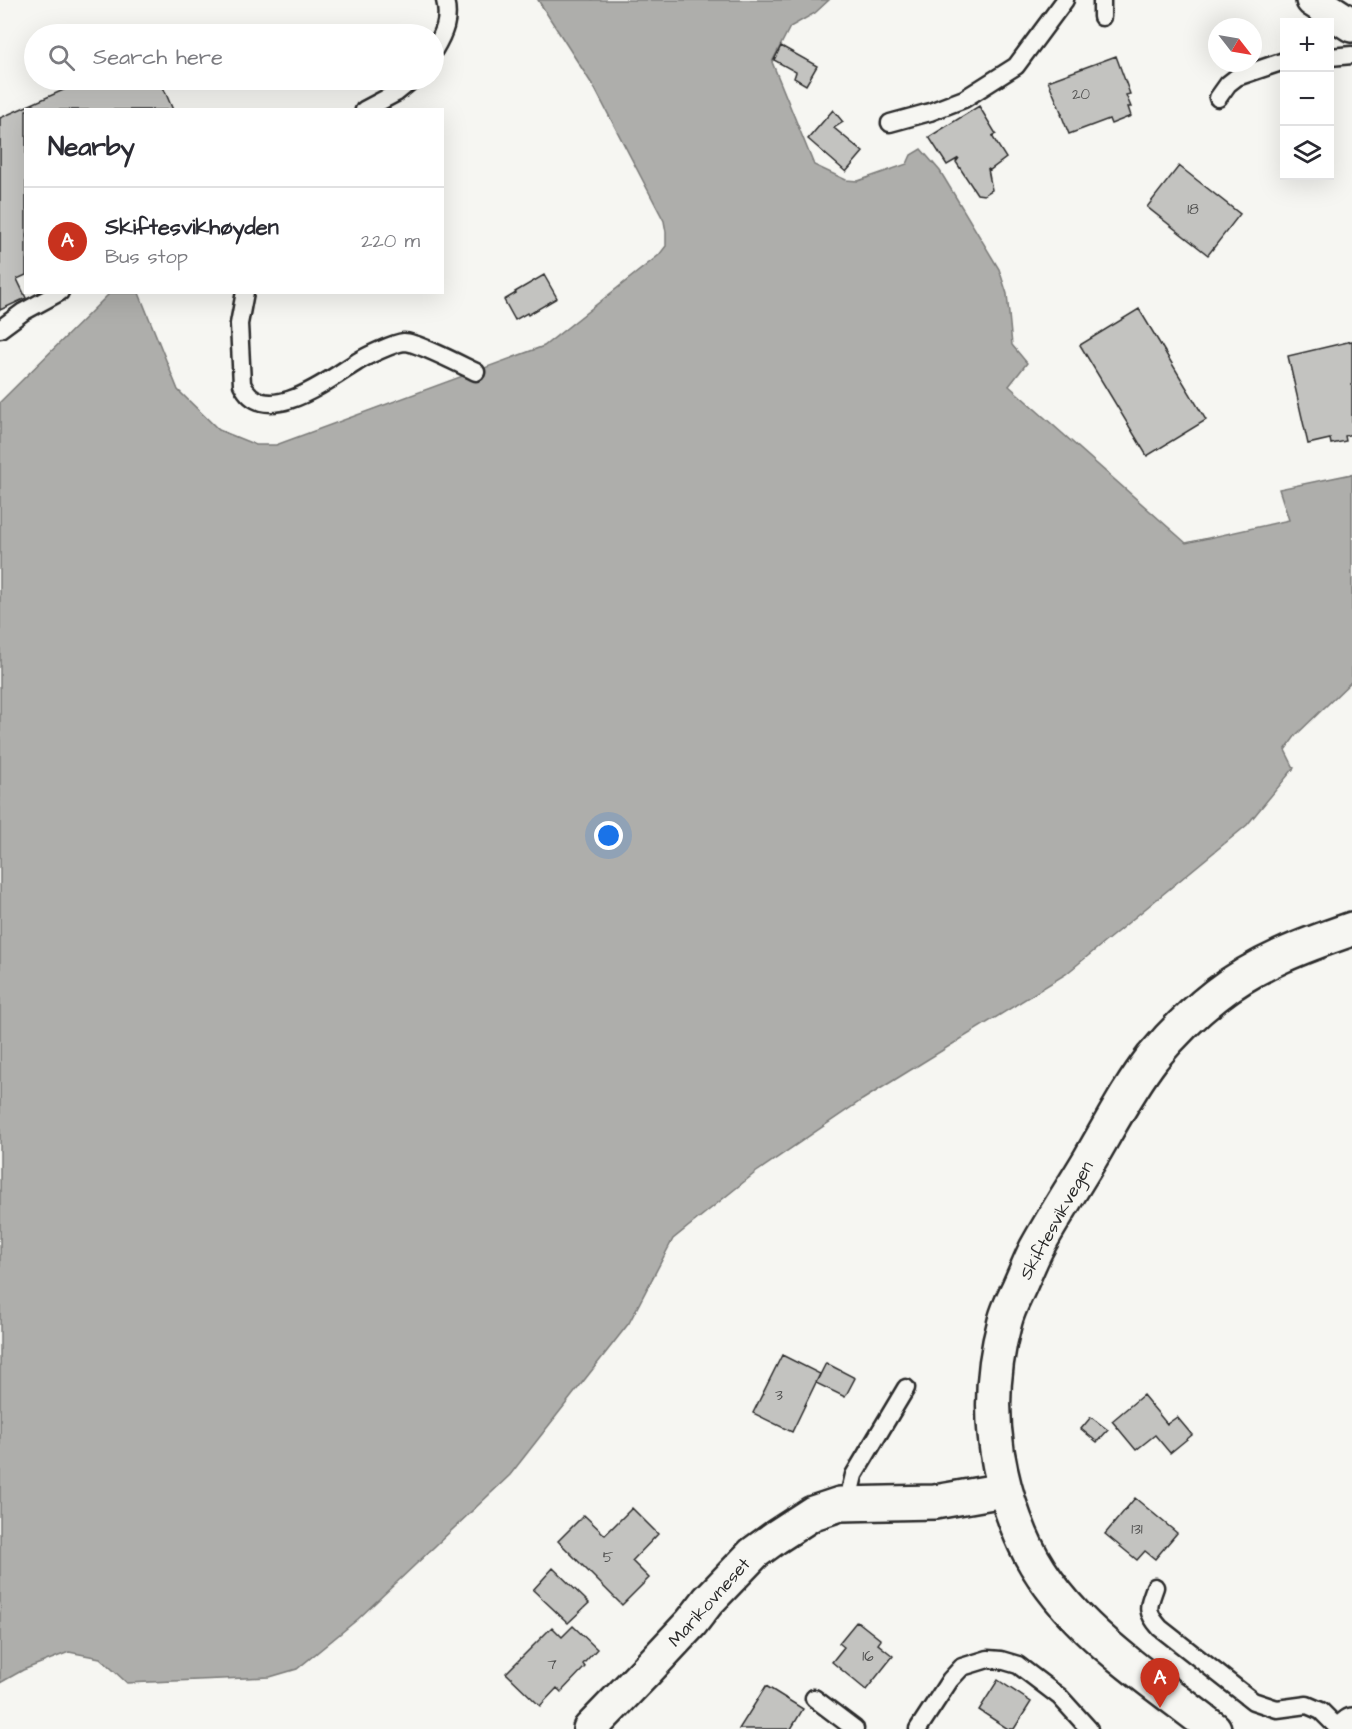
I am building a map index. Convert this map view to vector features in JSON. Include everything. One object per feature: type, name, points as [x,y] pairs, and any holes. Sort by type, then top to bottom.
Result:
[{"type":"main road","points":[[1312,0],[1352,25]]},
{"type":"main road","name":"Skiftesvikvegen","points":[[1214,1729],[1098,1639],[1068,1609],[1042,1575],[1022,1537],[1004,1490],[995,1445],[993,1403],[996,1360],[1005,1318],[1035,1250],[1127,1096],[1153,1058],[1183,1023],[1218,993],[1257,968],[1309,944],[1352,929]]},
{"type":"main road","name":"Marikovneset","points":[[590,1729],[754,1553],[813,1513],[840,1504],[935,1502],[1004,1490]]},
{"type":"main road","points":[[1347,1729],[1352,1725]]},
{"type":"lane","points":[[444,32],[448,12],[445,0]]},
{"type":"lane","points":[[890,123],[930,112],[964,99],[1016,66],[1065,0]]},
{"type":"lane","points":[[1102,0],[1102,17]]},
{"type":"lane","points":[[1334,57],[1352,55]]},
{"type":"lane","points":[[1218,98],[1228,84],[1237,77],[1280,62]]},
{"type":"lane","points":[[368,108],[400,90]]},
{"type":"lane","points":[[0,329],[23,312],[56,294]]},
{"type":"lane","points":[[245,294],[239,324],[242,384],[251,397],[262,402],[277,403],[289,400],[320,386],[359,360],[404,342],[445,357],[476,372]]},
{"type":"lane","points":[[847,1504],[854,1474],[906,1388]]},
{"type":"lane","points":[[1155,1587],[1148,1606],[1151,1618],[1160,1628],[1253,1701],[1277,1709],[1307,1705],[1321,1711],[1339,1729]]},
{"type":"lane","points":[[918,1729],[950,1680],[962,1667],[988,1659],[1018,1665],[1060,1697],[1089,1729]]},
{"type":"lane","points":[[814,1698],[855,1729]]},
{"type":"shaded area","points":[[538,0],[829,0],[815,13],[790,27],[772,62],[814,165],[846,180],[858,181],[907,164],[911,155],[921,149],[940,171],[999,269],[1007,294],[1012,345],[1027,363],[1009,386],[1186,543],[1289,520],[1279,489],[1352,474],[1352,681],[1296,735],[1285,750],[1294,768],[1247,825],[1066,974],[862,1100],[755,1173],[673,1239],[629,1323],[510,1475],[358,1619],[297,1669],[270,1677],[127,1683],[100,1658],[69,1652],[23,1670],[0,1683],[0,402],[109,294],[139,294],[178,390],[219,430],[256,445],[276,445],[544,346],[659,255],[666,246],[664,221],[595,89]]},
{"type":"building","points":[[781,46],[817,66],[806,85],[794,78],[796,72],[774,60]]},
{"type":"building","points":[[1116,56],[1130,94],[1126,95],[1131,107],[1128,107],[1131,116],[1111,124],[1109,119],[1069,134],[1048,81]]},
{"type":"building","points":[[63,90],[164,90],[172,108],[24,108],[24,276],[17,279],[26,298],[0,310],[0,118]]},
{"type":"building","points":[[979,106],[996,134],[992,136],[1006,158],[990,170],[988,169],[992,190],[984,195],[977,194],[956,162],[959,158],[947,165],[929,137]]},
{"type":"building","points":[[833,110],[843,122],[834,128],[863,152],[846,172],[808,139]]},
{"type":"building","points":[[1179,166],[1240,214],[1208,255],[1147,207]]},
{"type":"building","points":[[544,275],[557,298],[515,320],[504,300]]},
{"type":"building","points":[[1139,309],[1206,420],[1147,456],[1080,345]]},
{"type":"building","points":[[1352,341],[1352,434],[1345,436],[1346,441],[1331,444],[1330,439],[1308,444],[1288,356]]},
{"type":"building","points":[[782,1355],[820,1374],[792,1432],[753,1413]]},
{"type":"building","points":[[826,1363],[855,1378],[845,1397],[816,1383]]},
{"type":"building","points":[[1143,1395],[1167,1424],[1177,1417],[1192,1435],[1170,1453],[1155,1435],[1136,1450],[1112,1421]]},
{"type":"building","points":[[1091,1417],[1108,1430],[1097,1442],[1081,1429]]},
{"type":"building","points":[[1135,1498],[1177,1533],[1155,1559],[1145,1551],[1137,1560],[1105,1534]]},
{"type":"building","points":[[632,1508],[658,1534],[632,1561],[649,1578],[622,1605],[558,1541],[584,1515],[605,1535]]},
{"type":"building","points":[[553,1568],[589,1603],[568,1623],[533,1590]]},
{"type":"building","points":[[857,1621],[881,1640],[878,1644],[893,1656],[866,1690],[832,1662],[844,1647],[839,1643]]},
{"type":"building","points":[[573,1626],[597,1649],[583,1664],[585,1667],[561,1692],[557,1688],[540,1706],[506,1673],[552,1627],[562,1637]]},
{"type":"building","points":[[998,1680],[1031,1702],[1014,1729],[1008,1729],[979,1710]]},
{"type":"building","points":[[766,1686],[803,1709],[791,1729],[739,1729]]},
{"type":"place","name":"Skiftesvikhøyden","points":[[1160,1708]]}]
